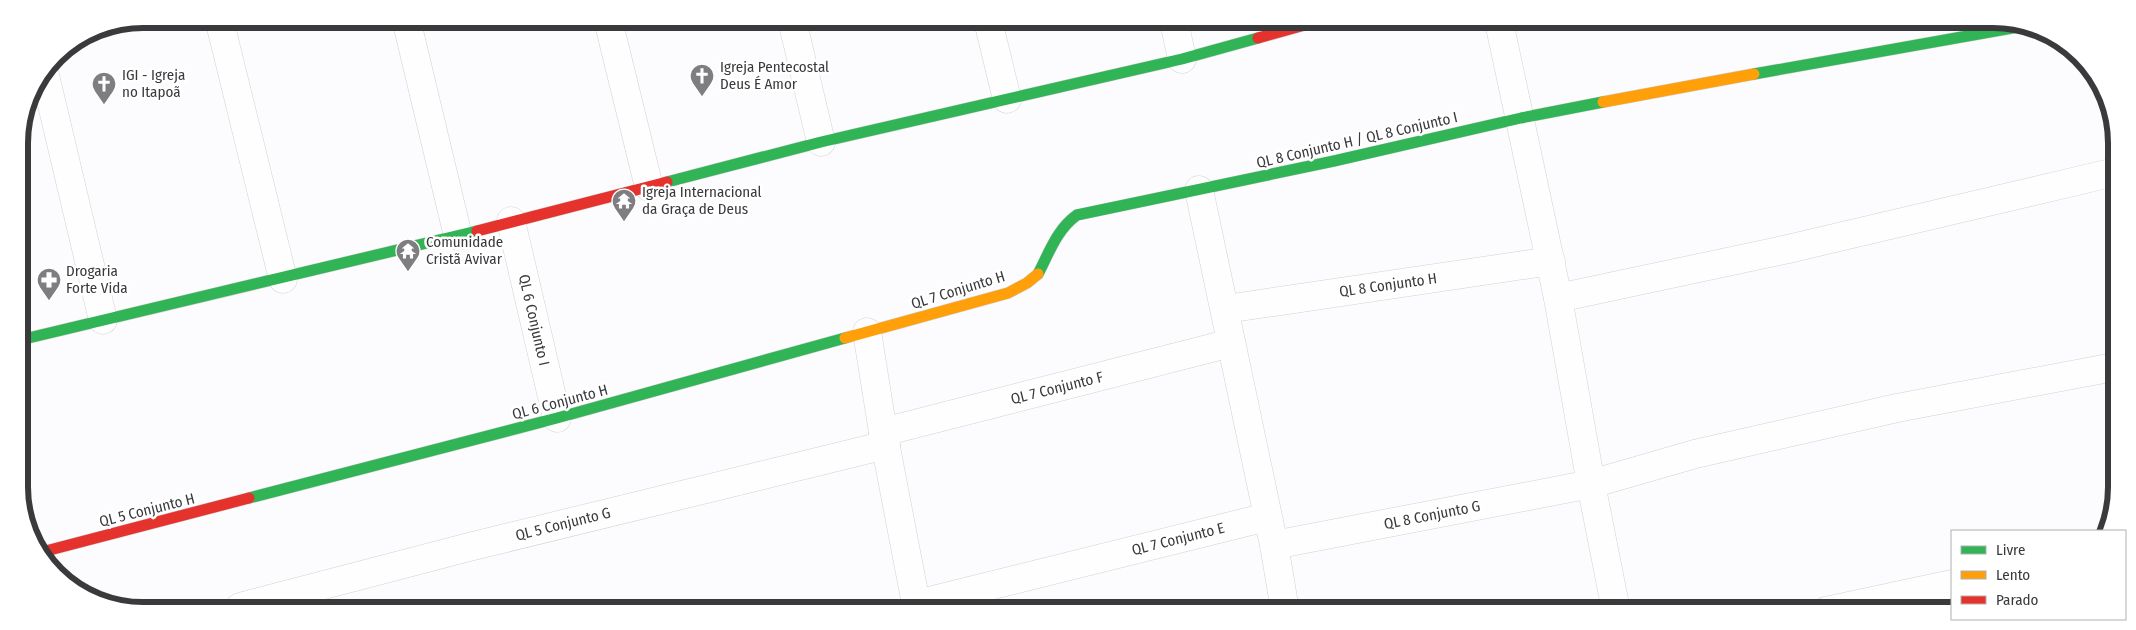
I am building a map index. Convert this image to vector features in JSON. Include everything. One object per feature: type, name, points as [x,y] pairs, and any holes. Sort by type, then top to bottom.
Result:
[{"type":"street","points":[[221,28],[283,279]]},
{"type":"street","points":[[408,28],[458,236]]},
{"type":"street","points":[[610,28],[649,187]]},
{"type":"street","points":[[794,28],[821,142]]},
{"type":"street","points":[[990,28],[1007,99]]},
{"type":"street","points":[[1175,28],[1182,59]]},
{"type":"street","points":[[28,338],[458,236],[821,142],[1182,59],[1294,28]]},
{"type":"street","points":[[1500,28],[1558,298],[1590,484],[1614,602]]},
{"type":"street","name":"QL 8 Conjunto H / QL 8 Conjunto I","points":[[1199,190],[1521,118],[1779,69],[2010,28]]},
{"type":"street","points":[[46,80],[104,320]]},
{"type":"street","points":[[1558,298],[1788,249],[2108,174]]},
{"type":"street","points":[[1199,190],[1226,309],[1231,343],[1274,546],[1284,602]]},
{"type":"street","name":"QL 7 Conjunto H","points":[[867,332],[1008,293],[1027,283],[1038,274],[1067,222],[1077,215],[1199,190]]},
{"type":"street","name":"QL 6 Conjunto I","points":[[511,221],[557,418]]},
{"type":"street","name":"QL 8 Conjunto H","points":[[1226,309],[1550,261]]},
{"type":"street","points":[[867,332],[916,602]]},
{"type":"street","name":"QL 6 Conjunto H","points":[[260,496],[557,418],[867,332]]},
{"type":"street","name":"QL 7 Conjunto F","points":[[885,439],[1231,343]]},
{"type":"street","name":"QL 8 Conjunto G","points":[[1274,546],[1590,484],[1695,454],[1897,408],[2108,368]]},
{"type":"street","name":"QL 5 Conjunto G","points":[[259,602],[885,439]]},
{"type":"street","name":"QL 5 Conjunto H","points":[[47,551],[260,496]]},
{"type":"street","name":"QL 7 Conjunto E","points":[[933,602],[1267,517]]},
{"type":"street","points":[[1868,602],[1951,584]]},
{"type":"traffic: fast","points":[[1754,74],[2010,28]]},
{"type":"traffic: fast","points":[[667,182],[821,142],[1182,59],[1258,38]]},
{"type":"traffic: fast","points":[[1038,274],[1059,234],[1077,215],[1334,161],[1521,118],[1603,102]]},
{"type":"traffic: fast","points":[[28,338],[477,231]]},
{"type":"traffic: fast","points":[[249,498],[557,418],[845,338]]},
{"type":"traffic: slow","points":[[1603,102],[1754,74]]},
{"type":"traffic: slow","points":[[845,338],[1008,293],[1027,283],[1038,274]]},
{"type":"traffic: jam","points":[[1258,38],[1294,28]]},
{"type":"traffic: jam","points":[[477,231],[667,182]]},
{"type":"traffic: jam","points":[[47,551],[249,498]]},
{"type":"place","name":"Igreja Pentecostal Deus É Amor","points":[[702,97]]},
{"type":"place","name":"IGI - Igreja no Itapoã","points":[[104,105]]},
{"type":"place","name":"Igreja Internacional da Graça de Deus","points":[[624,222]]},
{"type":"place","name":"Comunidade Cristã Avivar","points":[[408,272]]},
{"type":"place","name":"Drogaria Forte Vida","points":[[49,301]]}]
